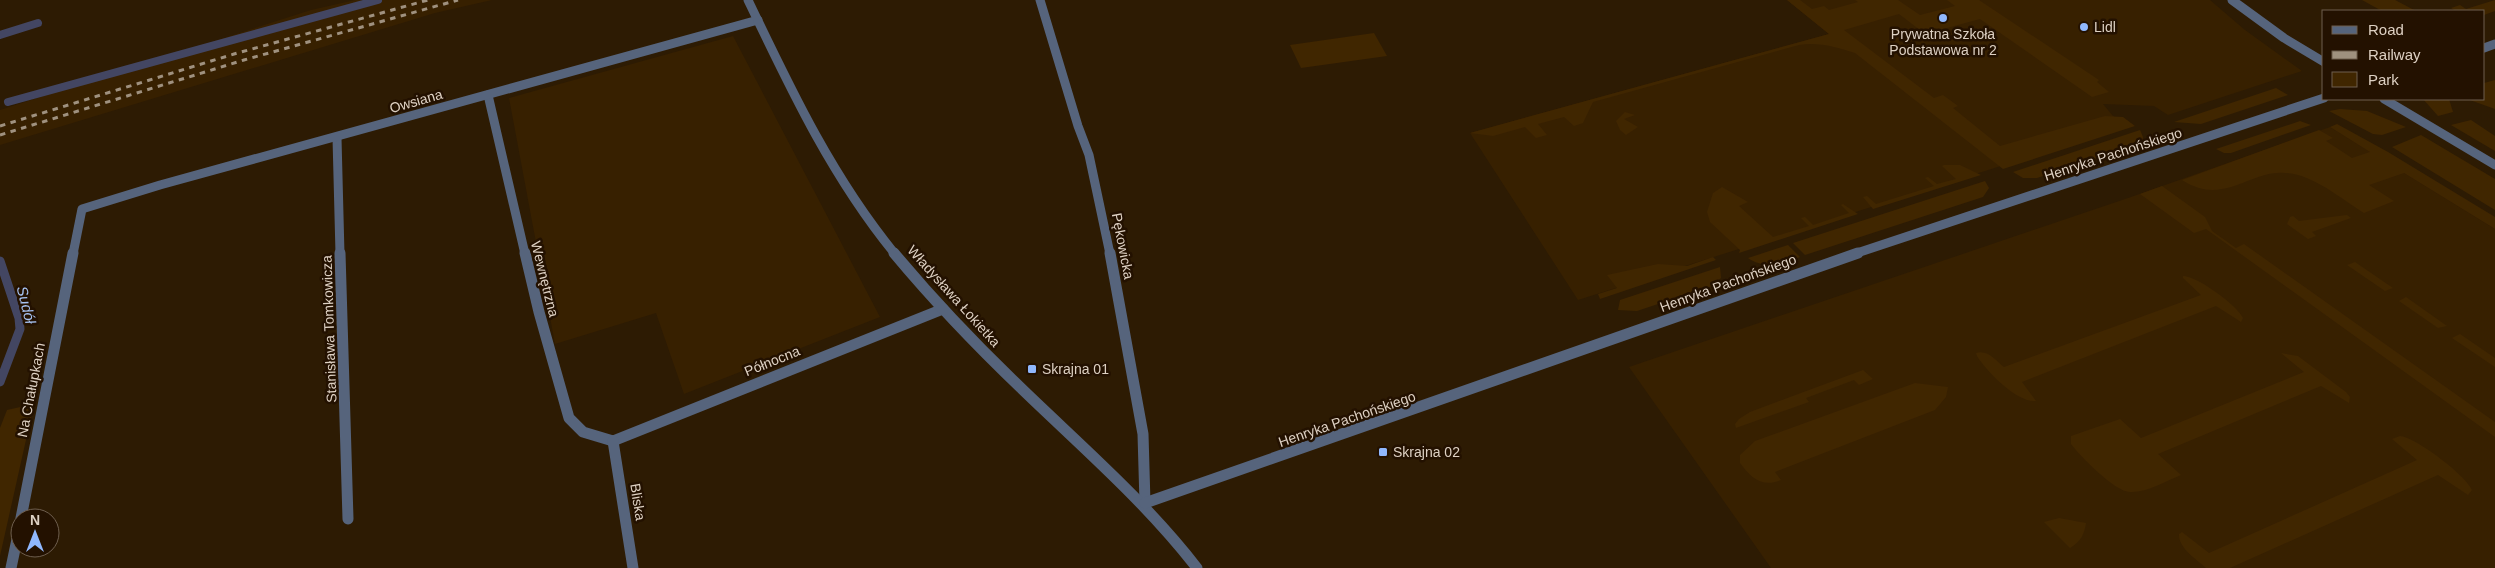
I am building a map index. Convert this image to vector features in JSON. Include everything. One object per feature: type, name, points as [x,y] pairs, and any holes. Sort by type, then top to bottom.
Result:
[{"type":"street","name":"Władysława Łokietka","points":[[748,0],[803,115],[832,167],[881,235],[943,309],[1042,409],[1145,503],[1198,568]]},
{"type":"street","name":"Pękowicka","points":[[1040,0],[1078,126],[1089,155],[1107,236],[1144,434],[1145,503]]},
{"type":"street","points":[[2232,0],[2284,38],[2322,61]]},
{"type":"street","name":"Owsiana","points":[[82,209],[160,185],[337,138],[758,20]]},
{"type":"street","name":"Wewnętrzna","points":[[488,95],[539,312],[568,418],[583,432],[613,441]]},
{"type":"street","name":"Henryka Pachońskiego","points":[[1145,503],[1767,283],[2322,99]]},
{"type":"street","points":[[2386,100],[2495,165]]},
{"type":"street","name":"Stanisława Tomkowicza","points":[[337,138],[348,519]]},
{"type":"street","name":"Na Chałupkach","points":[[23,508],[82,209]]},
{"type":"street","name":"Północna","points":[[613,441],[943,309]]},
{"type":"street","name":"Bliska","points":[[613,441],[633,568]]},
{"type":"shaded area","points":[[355,0],[492,0],[435,13],[0,145],[0,110],[311,10]]},
{"type":"shaded area","points":[[1787,0],[2210,0],[2245,30],[2302,71],[2168,115],[2154,106],[2103,104],[2113,116],[2127,126],[1578,300],[1470,133],[1829,34]]},
{"type":"shaded area","points":[[733,36],[880,317],[684,394],[656,313],[555,344],[509,98]]},
{"type":"shaded area","points":[[2330,127],[2495,229],[2495,568],[1771,568],[1629,367],[2131,197]]},
{"type":"green space","points":[[1787,0],[1800,0],[1812,9],[1824,6],[1829,10],[1858,2],[1855,0],[1898,0],[1920,15],[1955,6],[1947,0],[1979,0],[2099,80],[2097,82],[2109,92],[2092,97],[1980,19],[1925,34],[1899,14],[1844,30],[1934,98],[1943,95],[1958,106],[1953,108],[2000,146],[2105,116],[2123,117],[2135,126],[2003,169],[1855,53],[1814,44],[1799,45],[1593,102],[1583,123],[1574,126],[1564,117],[1538,124],[1547,135],[1536,138],[1525,127],[1493,136],[1470,133],[1829,34]]},
{"type":"green space","points":[[2362,0],[2395,0],[2414,10],[2380,10]]},
{"type":"green space","points":[[2495,0],[2495,11],[2485,15],[2485,10],[2454,10],[2451,8],[2460,5],[2466,9]]},
{"type":"green space","points":[[1374,33],[1387,56],[1301,68],[1290,45]]},
{"type":"green space","points":[[2495,80],[2495,109],[2470,100],[2485,100],[2485,83]]},
{"type":"green space","points":[[2276,88],[2288,95],[2201,124],[2174,122]]},
{"type":"green space","points":[[2424,100],[2449,100],[2453,112],[2438,116]]},
{"type":"green space","points":[[2340,109],[2367,111],[2406,127],[2382,135],[2373,134],[2329,111]]},
{"type":"green space","points":[[1625,112],[1635,115],[1624,119],[1638,127],[1626,135],[1620,130],[1616,121]]},
{"type":"green space","points":[[2471,120],[2495,136],[2495,151],[2451,125]]},
{"type":"green space","points":[[2300,121],[2311,125],[2231,153],[2224,153],[2216,149]]},
{"type":"green space","points":[[2337,124],[2388,152],[2495,217],[2495,229],[2404,173],[2369,185],[2394,201],[2364,213],[2316,182],[2295,174],[2272,174],[2224,189],[2211,190],[2197,187],[2182,180],[2319,130],[2333,138],[2326,141],[2352,158],[2370,152],[2330,127]]},
{"type":"green space","points":[[2140,130],[2143,137],[2142,143],[2037,178],[2023,178],[2013,172]]},
{"type":"green space","points":[[2421,135],[2495,179],[2495,210],[2392,147]]},
{"type":"green space","points":[[1960,165],[1981,175],[1873,209],[1863,197],[1867,196],[1876,204],[1934,186],[1925,178],[1928,177],[1937,184],[1956,179],[1942,166]]},
{"type":"green space","points":[[1985,181],[1989,188],[1983,197],[1805,255],[1793,243]]},
{"type":"green space","points":[[2162,186],[2205,217],[2212,231],[2236,248],[2244,244],[2495,422],[2495,437],[2206,229],[2194,233],[2140,194]]},
{"type":"green space","points":[[1722,187],[1748,202],[1739,206],[1773,237],[1809,226],[1801,218],[1805,217],[1813,225],[1849,213],[1841,205],[1843,204],[1858,214],[1739,253],[1740,250],[1710,222],[1707,212],[1713,193]]},
{"type":"green space","points":[[2347,215],[2351,218],[2312,232],[2316,236],[2308,239],[2287,224],[2290,217],[2293,216],[2299,221]]},
{"type":"green space","points":[[1788,245],[1800,257],[1767,265],[1754,262],[1748,258]]},
{"type":"green space","points":[[1713,257],[1716,260],[1600,299],[1598,294],[1617,288],[1607,275],[1658,264],[1687,266]]},
{"type":"green space","points":[[2355,262],[2393,288],[2385,291],[2347,265]]},
{"type":"green space","points":[[1720,267],[1721,278],[1712,286],[1637,311],[1618,310],[1620,300]]},
{"type":"green space","points":[[2183,276],[2207,286],[2225,299],[2239,312],[2243,318],[2241,322],[2216,306],[2022,382],[2036,401],[2028,400],[2011,392],[1987,370],[1977,356],[1976,353],[1980,352],[1988,354],[2004,367],[2201,295]]},
{"type":"green space","points":[[2406,297],[2447,326],[2438,328],[2399,301]]},
{"type":"green space","points":[[2460,334],[2495,358],[2495,367],[2452,338]]},
{"type":"green space","points":[[2281,353],[2298,356],[2346,392],[2350,397],[2349,403],[2321,386],[2158,454],[2181,475],[2149,489],[2136,492],[2124,490],[2107,480],[2071,444],[2071,436],[2120,419],[2141,438],[2304,372]]},
{"type":"green space","points":[[1863,370],[1873,379],[1859,385],[1854,380],[1806,398],[1809,402],[1736,428],[1735,424],[1739,419],[1750,412]]},
{"type":"green space","points":[[1915,383],[1948,387],[1946,397],[1935,410],[1775,472],[1781,480],[1768,483],[1758,480],[1748,473],[1740,463],[1740,455],[1755,441]]},
{"type":"green space","points":[[34,404],[0,556],[0,428],[7,410]]},
{"type":"green space","points":[[2400,436],[2417,443],[2451,467],[2468,483],[2472,490],[2468,495],[2438,475],[2230,568],[2206,568],[2188,553],[2181,544],[2179,534],[2182,532],[2209,553],[2417,460],[2392,439]]},
{"type":"green space","points":[[2059,518],[2086,523],[2081,537],[2070,548],[2044,522]]},
{"type":"waterway","points":[[8,102],[378,0]]},
{"type":"waterway","points":[[0,35],[38,23]]},
{"type":"waterway","name":"Sudół","points":[[0,261],[19,318],[20,329],[0,382]]},
{"type":"railway","points":[[0,126],[234,54],[428,0]]},
{"type":"railway","points":[[0,135],[244,60],[458,0]]},
{"type":"place","name":"Prywatna Szkoła Podstawowa nr 2","points":[[1943,18]]},
{"type":"place","name":"Lidl","points":[[2084,27]]},
{"type":"place","name":"Skrajna 01","points":[[1032,369]]},
{"type":"place","name":"Skrajna 02","points":[[1383,452]]}]
